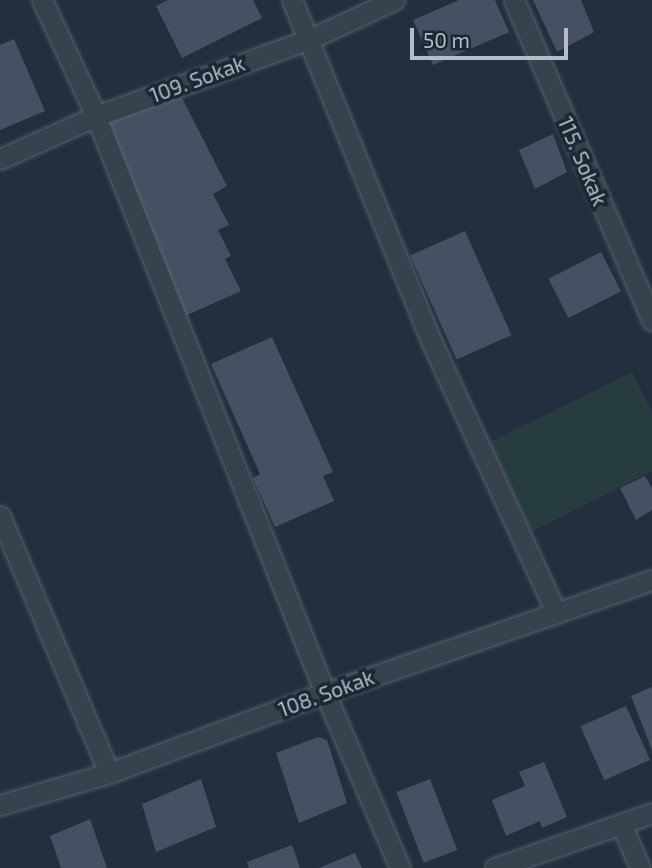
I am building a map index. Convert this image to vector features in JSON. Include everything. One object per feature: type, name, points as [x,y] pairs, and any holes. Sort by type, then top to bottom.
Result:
[{"type":"street","points":[[42,0],[96,116],[325,693],[400,868]]},
{"type":"street","points":[[292,0],[433,345],[556,613]]},
{"type":"street","name":"109. Sokak","points":[[0,159],[96,116],[310,39],[394,0]]},
{"type":"street","name":"115. Sokak","points":[[514,0],[652,321]]},
{"type":"street","points":[[0,516],[109,773]]},
{"type":"street","name":"108. Sokak","points":[[0,805],[109,773],[325,693],[652,580]]},
{"type":"street","points":[[495,868],[652,813]]},
{"type":"street","points":[[621,824],[639,868]]},
{"type":"green space","points":[[632,372],[652,412],[652,471],[531,532],[487,444]]},
{"type":"building","points":[[168,0],[253,0],[262,18],[182,58],[156,6]]},
{"type":"building","points":[[459,0],[495,0],[509,32],[433,65],[413,20]]},
{"type":"building","points":[[533,0],[581,0],[594,32],[557,52]]},
{"type":"building","points":[[14,39],[45,111],[0,130],[0,45]]},
{"type":"building","points":[[178,90],[227,186],[213,194],[229,225],[218,230],[231,256],[225,259],[241,291],[185,316],[105,122]]},
{"type":"building","points":[[553,134],[567,172],[535,189],[519,150]]},
{"type":"building","points":[[465,231],[511,335],[457,360],[410,255]]},
{"type":"building","points":[[601,252],[621,291],[568,318],[548,279]]},
{"type":"building","points":[[272,337],[333,472],[323,476],[334,501],[275,527],[253,478],[260,474],[211,364]]},
{"type":"building","points":[[645,476],[652,488],[652,510],[636,520],[620,488]]},
{"type":"building","points":[[652,687],[652,750],[631,696]]},
{"type":"building","points":[[626,706],[650,760],[604,780],[580,726]]},
{"type":"building","points":[[318,737],[327,740],[347,803],[299,823],[276,753]]},
{"type":"building","points":[[544,762],[567,817],[542,828],[540,821],[506,836],[492,800],[525,786],[519,772]]},
{"type":"building","points":[[201,779],[216,827],[156,852],[142,804]]},
{"type":"building","points":[[430,779],[457,850],[424,863],[396,792]]},
{"type":"building","points":[[90,819],[107,868],[61,868],[50,836]]},
{"type":"building","points":[[292,845],[300,868],[249,868],[247,862]]},
{"type":"building","points":[[355,853],[362,868],[319,868]]}]
